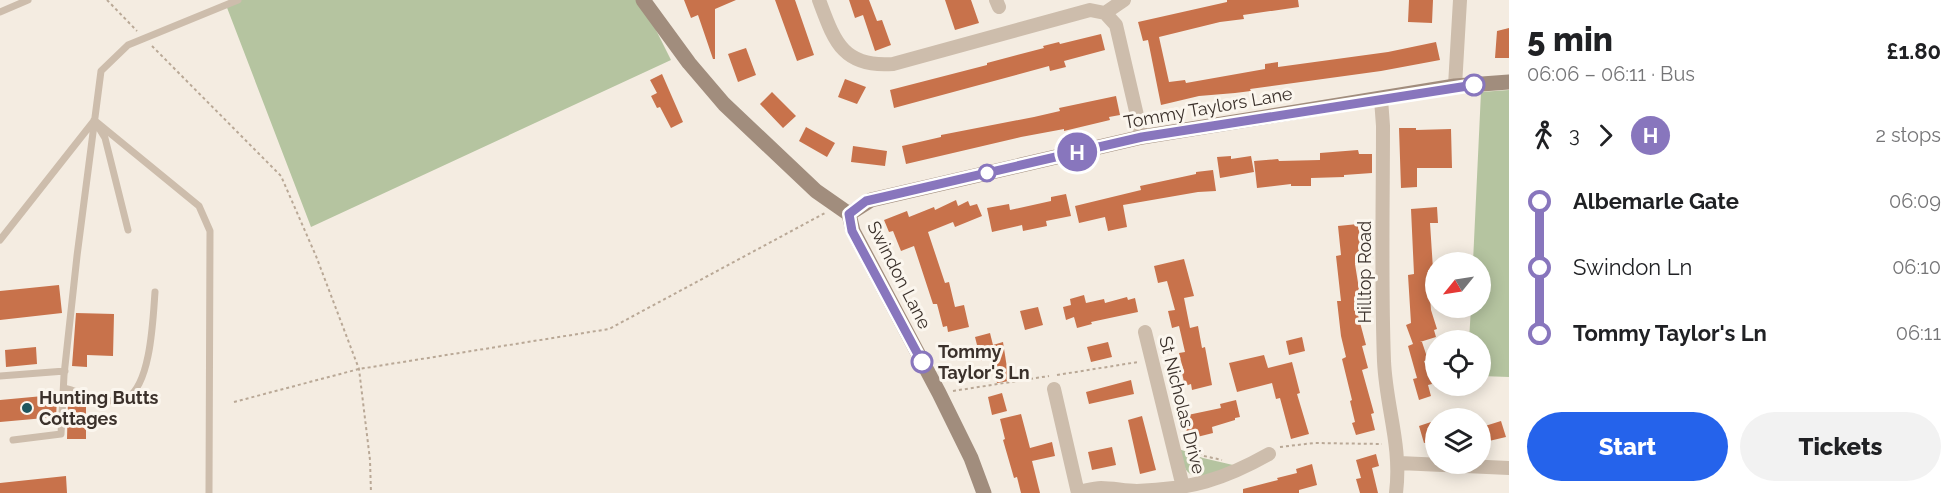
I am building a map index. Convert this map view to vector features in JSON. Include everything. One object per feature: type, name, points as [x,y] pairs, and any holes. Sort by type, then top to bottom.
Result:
[{"type":"street","points":[[643,0],[689,63],[724,104],[816,191],[843,210]]},
{"type":"street","points":[[819,0],[832,36],[844,51],[861,61],[882,65],[893,64],[1090,10],[1105,13],[1116,25],[1142,137]]},
{"type":"street","points":[[1105,13],[1124,0]]},
{"type":"street","points":[[1455,86],[1460,0]]},
{"type":"street","name":"Tommy Taylors Lane","points":[[843,210],[871,200],[1142,137],[1455,86],[1509,81]]},
{"type":"street","name":"Hilltop Road","points":[[1381,99],[1384,362],[1388,406],[1399,463],[1396,493]]},
{"type":"street","name":"Swindon Lane","points":[[843,210],[939,393],[971,458],[984,493]]},
{"type":"street","name":"St Nicholas Drive","points":[[1145,332],[1183,487]]},
{"type":"street","name":"St Nicholas Drive","points":[[1054,389],[1078,493],[1098,488],[1133,491],[1183,487],[1222,478],[1269,454]]},
{"type":"street","points":[[1399,463],[1509,468]]},
{"type":"lane","points":[[0,12],[28,0]]},
{"type":"lane","points":[[13,440],[61,434],[79,237],[101,71],[128,45],[238,0]]},
{"type":"lane","points":[[94,120],[105,138],[128,230]]},
{"type":"lane","points":[[0,240],[94,120]]},
{"type":"lane","points":[[94,120],[200,207],[210,231],[209,493]]},
{"type":"lane","points":[[64,388],[98,399],[113,401],[127,399],[144,376],[155,292]]},
{"type":"lane","points":[[0,376],[65,371]]},
{"type":"path","points":[[107,0],[281,176],[316,256],[358,369],[370,460],[371,493]]},
{"type":"path","points":[[234,402],[358,369],[609,329],[843,210]]},
{"type":"path","points":[[1269,454],[1283,446],[1314,442],[1397,444]]},
{"type":"path","points":[[1173,444],[1204,456],[1248,466]]},
{"type":"green space","points":[[239,0],[641,0],[671,60],[311,227],[226,5]]},
{"type":"green space","points":[[1509,90],[1509,377],[1491,376],[1491,330],[1470,330],[1470,318],[1491,318],[1491,252],[1473,252],[1481,92]]},
{"type":"green space","points":[[1179,449],[1203,458],[1233,465],[1231,470],[1206,476],[1194,475],[1185,468]]},
{"type":"building","points":[[684,0],[736,0],[715,9],[715,59],[713,59],[698,15],[691,18]]},
{"type":"building","points":[[775,0],[795,0],[814,55],[797,61]]},
{"type":"building","points":[[849,0],[869,0],[877,21],[882,20],[891,45],[875,51],[863,15],[855,18]]},
{"type":"building","points":[[945,0],[971,0],[979,23],[955,30]]},
{"type":"building","points":[[1227,0],[1298,0],[1299,7],[1243,15],[1244,19],[1220,22],[1159,37],[1169,82],[1185,80],[1186,83],[1265,69],[1265,64],[1278,62],[1278,67],[1388,52],[1436,42],[1440,60],[1381,71],[1250,89],[1251,91],[1199,96],[1161,105],[1148,40],[1143,41],[1138,22],[1227,2]]},
{"type":"building","points":[[1409,0],[1433,0],[1432,23],[1408,22]]},
{"type":"building","points":[[1509,28],[1509,58],[1495,58],[1497,31]]},
{"type":"building","points":[[1101,34],[1105,50],[1064,61],[1066,67],[1050,71],[1049,66],[894,108],[890,90],[987,65],[987,63],[1044,48],[1043,46]]},
{"type":"building","points":[[746,48],[756,75],[738,82],[728,54]]},
{"type":"building","points":[[662,74],[683,122],[671,128],[660,107],[657,108],[651,96],[657,93],[650,80]]},
{"type":"building","points":[[845,79],[866,87],[857,104],[838,97]]},
{"type":"building","points":[[772,92],[796,116],[783,128],[760,104]]},
{"type":"building","points":[[1116,96],[1120,115],[1109,117],[1110,120],[1064,131],[1064,129],[1021,137],[906,164],[902,146],[941,137],[941,135],[1060,111],[1059,108]]},
{"type":"building","points":[[806,127],[835,143],[827,157],[799,141]]},
{"type":"building","points":[[1399,128],[1451,129],[1452,168],[1417,168],[1417,187],[1401,188]]},
{"type":"building","points":[[853,146],[887,151],[885,166],[851,162]]},
{"type":"building","points":[[1358,150],[1359,154],[1372,154],[1372,173],[1311,178],[1311,186],[1291,186],[1291,184],[1257,188],[1254,161],[1320,160],[1320,153]]},
{"type":"building","points":[[1231,156],[1231,159],[1251,156],[1254,172],[1220,178],[1217,157]]},
{"type":"building","points":[[1213,170],[1216,191],[1123,205],[1127,227],[1108,231],[1105,217],[1079,223],[1075,206],[1141,190],[1140,186]]},
{"type":"building","points":[[1066,194],[1071,216],[1046,221],[1047,226],[1023,231],[1022,225],[992,232],[987,208],[1009,204],[1010,210],[1051,201],[1051,197]]},
{"type":"building","points":[[956,200],[958,206],[968,201],[970,206],[977,204],[982,216],[955,227],[953,222],[928,232],[945,283],[949,282],[955,307],[964,305],[969,327],[948,332],[947,326],[943,327],[937,304],[933,304],[914,246],[901,251],[893,231],[889,232],[884,220],[907,211],[909,217],[934,207],[935,210]]},
{"type":"building","points":[[1437,207],[1438,223],[1430,223],[1432,252],[1425,252],[1425,318],[1434,318],[1437,329],[1425,330],[1425,340],[1420,342],[1425,351],[1425,396],[1431,396],[1419,400],[1413,379],[1417,378],[1408,346],[1413,344],[1406,325],[1411,323],[1408,275],[1414,274],[1411,209]]},
{"type":"building","points":[[1358,224],[1360,237],[1364,236],[1365,250],[1361,250],[1363,263],[1355,264],[1363,314],[1358,315],[1366,345],[1362,346],[1368,368],[1362,370],[1374,413],[1371,414],[1375,430],[1356,435],[1352,423],[1355,422],[1350,401],[1352,400],[1342,359],[1346,357],[1337,301],[1341,301],[1336,256],[1341,255],[1338,226]]},
{"type":"building","points":[[1184,259],[1194,296],[1184,298],[1190,328],[1198,326],[1202,348],[1205,347],[1212,385],[1192,390],[1191,384],[1185,386],[1182,373],[1184,373],[1179,353],[1185,352],[1179,326],[1172,328],[1168,311],[1175,310],[1167,281],[1158,283],[1154,266]]},
{"type":"building","points":[[59,285],[62,313],[0,320],[0,291]]},
{"type":"building","points":[[1084,295],[1086,303],[1104,299],[1105,303],[1127,297],[1128,300],[1135,298],[1138,312],[1091,322],[1092,324],[1077,328],[1074,317],[1066,320],[1063,307],[1071,305],[1070,299]]},
{"type":"building","points":[[1038,307],[1043,325],[1025,330],[1020,311]]},
{"type":"building","points":[[76,313],[114,314],[113,356],[87,355],[87,367],[72,366]]},
{"type":"building","points":[[990,333],[993,345],[1003,342],[1009,381],[997,383],[992,359],[981,361],[975,337]]},
{"type":"building","points":[[1302,337],[1305,351],[1289,355],[1286,341]]},
{"type":"building","points":[[1108,342],[1112,357],[1091,362],[1087,347]]},
{"type":"building","points":[[36,347],[37,364],[6,367],[5,350]]},
{"type":"building","points":[[1264,355],[1268,368],[1292,362],[1300,393],[1297,394],[1309,434],[1291,439],[1280,398],[1276,399],[1272,383],[1237,392],[1229,363]]},
{"type":"building","points":[[1131,380],[1134,394],[1089,404],[1086,392]]},
{"type":"building","points":[[1002,393],[1007,411],[992,415],[988,397]]},
{"type":"building","name":"Hunting Butts Cottages","points":[[54,395],[54,399],[57,399],[56,417],[0,422],[0,400]]},
{"type":"building","points":[[68,399],[86,401],[86,439],[67,439]]},
{"type":"building","points":[[1236,400],[1240,417],[1212,427],[1213,433],[1197,437],[1196,434],[1188,436],[1183,416],[1221,408],[1220,404]]},
{"type":"building","points":[[1021,414],[1030,448],[1052,442],[1055,456],[1032,461],[1040,493],[1021,493],[1017,477],[1014,478],[1003,440],[1005,439],[1000,419]]},
{"type":"building","points":[[1142,416],[1156,470],[1140,474],[1128,420]]},
{"type":"building","points":[[1501,421],[1506,437],[1491,441],[1491,424]]},
{"type":"building","points":[[1425,424],[1425,443],[1424,443],[1419,426]]},
{"type":"building","points":[[1112,447],[1116,465],[1092,470],[1088,452]]},
{"type":"building","points":[[1376,454],[1379,466],[1372,468],[1378,493],[1360,493],[1356,479],[1361,478],[1356,460]]},
{"type":"building","points":[[1312,464],[1317,485],[1299,490],[1299,493],[1243,493],[1243,489],[1278,480],[1277,478],[1297,473],[1296,469]]},
{"type":"building","name":"Hunting Butts Cottages","points":[[66,476],[67,493],[0,493],[0,483]]},
{"type":"bus line","name":"H","points":[[922,362],[852,231],[849,214],[866,201],[1142,137],[1455,86],[1474,85]]},
{"type":"place","name":"Tommy Taylor's Ln","points":[[922,362]]},
{"type":"place","name":"Hunting Butts Cottages","points":[[27,408]]}]
